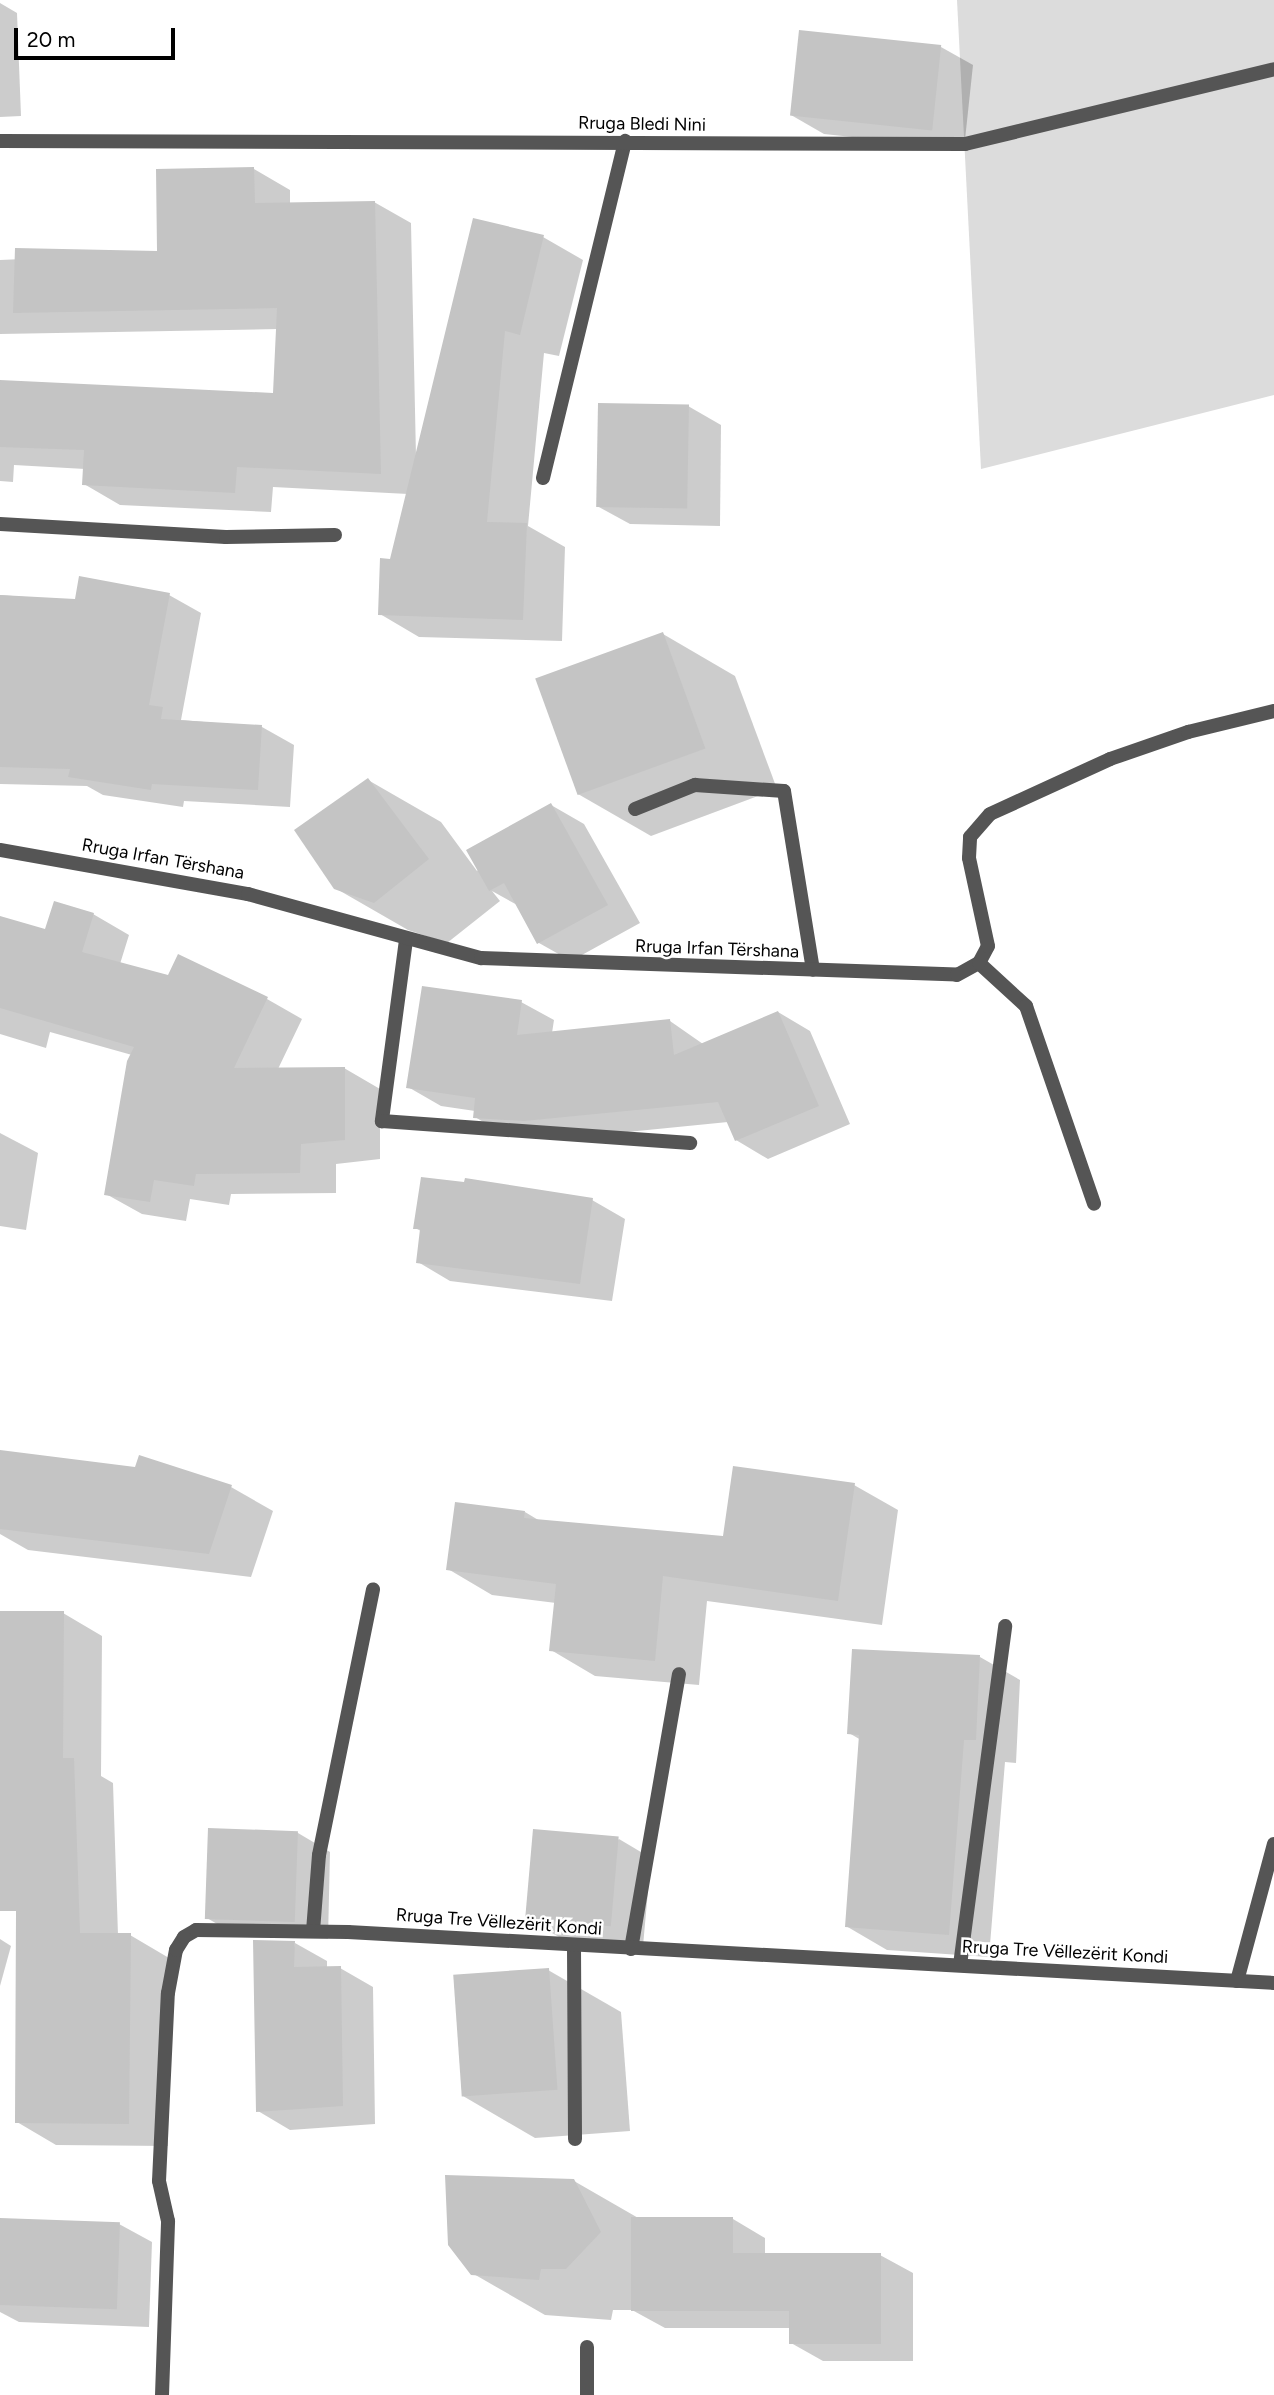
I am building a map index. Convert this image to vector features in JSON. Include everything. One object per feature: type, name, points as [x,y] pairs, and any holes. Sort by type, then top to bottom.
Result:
[{"type":"street","name":"Rruga Bledi Nini","points":[[0,141],[625,141],[753,146],[965,144],[1274,69]]},
{"type":"street","points":[[543,478],[625,141]]},
{"type":"street","points":[[0,524],[226,537],[335,535]]},
{"type":"street","points":[[1094,1204],[1027,1006],[979,963],[988,946],[970,858],[970,837],[990,814],[1110,759],[1188,732],[1274,711]]},
{"type":"street","points":[[635,808],[695,785],[784,791],[813,971]]},
{"type":"street","name":"Rruga Irfan Tërshana","points":[[0,850],[248,894],[406,940],[517,962],[957,975],[979,963]]},
{"type":"street","points":[[406,940],[382,1121],[690,1143]]},
{"type":"street","points":[[313,1931],[319,1855],[373,1589]]},
{"type":"street","points":[[960,1965],[1005,1626]]},
{"type":"street","points":[[631,1950],[679,1674]]},
{"type":"street","points":[[1237,1982],[1274,1844]]},
{"type":"street","name":"Rruga Tre Vëllezërit Kondi","points":[[162,2395],[168,2221],[159,2181],[168,1993],[176,1950],[184,1937],[197,1930],[313,1931],[1274,1983]]},
{"type":"street","points":[[574,1947],[575,2139]]},
{"type":"street","points":[[587,2347],[587,2395]]},
{"type":"shaded area","points":[[957,0],[1274,0],[1274,395],[981,469]]},
{"type":"building","points":[[799,30],[941,45],[932,130],[790,116]]},
{"type":"building","points":[[254,167],[255,203],[375,201],[381,474],[237,467],[235,493],[82,485],[84,450],[0,447],[0,380],[273,393],[277,308],[13,313],[15,248],[157,251],[156,169]]},
{"type":"building","points":[[473,218],[544,235],[520,335],[505,331],[487,522],[527,523],[523,620],[378,615],[380,558],[390,559]]},
{"type":"building","points":[[598,403],[689,405],[687,509],[596,507]]},
{"type":"building","points":[[79,576],[170,593],[149,705],[163,707],[161,719],[262,725],[258,790],[152,784],[151,790],[68,777],[70,769],[0,767],[0,595],[75,599]]},
{"type":"building","points":[[663,632],[705,749],[578,795],[535,679]]},
{"type":"building","points":[[368,778],[429,859],[374,903],[334,889],[294,830]]},
{"type":"building","points":[[551,803],[608,905],[537,944],[504,883],[489,891],[466,850]]},
{"type":"building","points":[[54,901],[94,913],[82,952],[168,975],[178,954],[268,997],[234,1068],[345,1067],[345,1140],[301,1144],[300,1173],[196,1174],[194,1186],[154,1180],[150,1202],[104,1195],[127,1061],[134,1047],[0,1008],[0,916],[45,929]]},
{"type":"building","points":[[422,986],[522,1000],[517,1035],[670,1019],[674,1055],[778,1011],[819,1106],[735,1141],[718,1102],[524,1121],[473,1118],[475,1098],[406,1088]]},
{"type":"building","points":[[421,1177],[464,1182],[465,1178],[593,1198],[580,1284],[416,1263],[420,1229],[413,1229]]},
{"type":"building","points":[[0,1450],[135,1467],[139,1455],[232,1485],[209,1554],[0,1529]]},
{"type":"building","points":[[733,1466],[855,1483],[838,1601],[663,1576],[655,1661],[549,1651],[556,1584],[446,1570],[455,1502],[525,1511],[524,1518],[723,1536]]},
{"type":"building","points":[[0,1611],[64,1611],[63,1758],[74,1758],[80,1933],[131,1933],[129,2124],[15,2123],[16,1911],[0,1911]]},
{"type":"building","points":[[852,1649],[980,1655],[976,1740],[964,1740],[949,1935],[845,1927],[859,1735],[847,1734]]},
{"type":"building","points":[[208,1828],[298,1831],[295,1922],[205,1919]]},
{"type":"building","points":[[533,1829],[619,1836],[611,1926],[525,1919]]},
{"type":"building","points":[[253,1940],[295,1941],[294,1967],[341,1966],[343,2106],[256,2112]]},
{"type":"building","points":[[549,1968],[558,2090],[462,2096],[453,1975]]},
{"type":"building","points":[[445,2175],[574,2179],[601,2232],[566,2269],[541,2269],[539,2280],[471,2275],[448,2245]]},
{"type":"building","points":[[631,2217],[733,2217],[733,2253],[881,2253],[881,2344],[789,2344],[789,2311],[631,2311]]},
{"type":"building","points":[[0,2218],[120,2222],[117,2309],[0,2305]]}]
